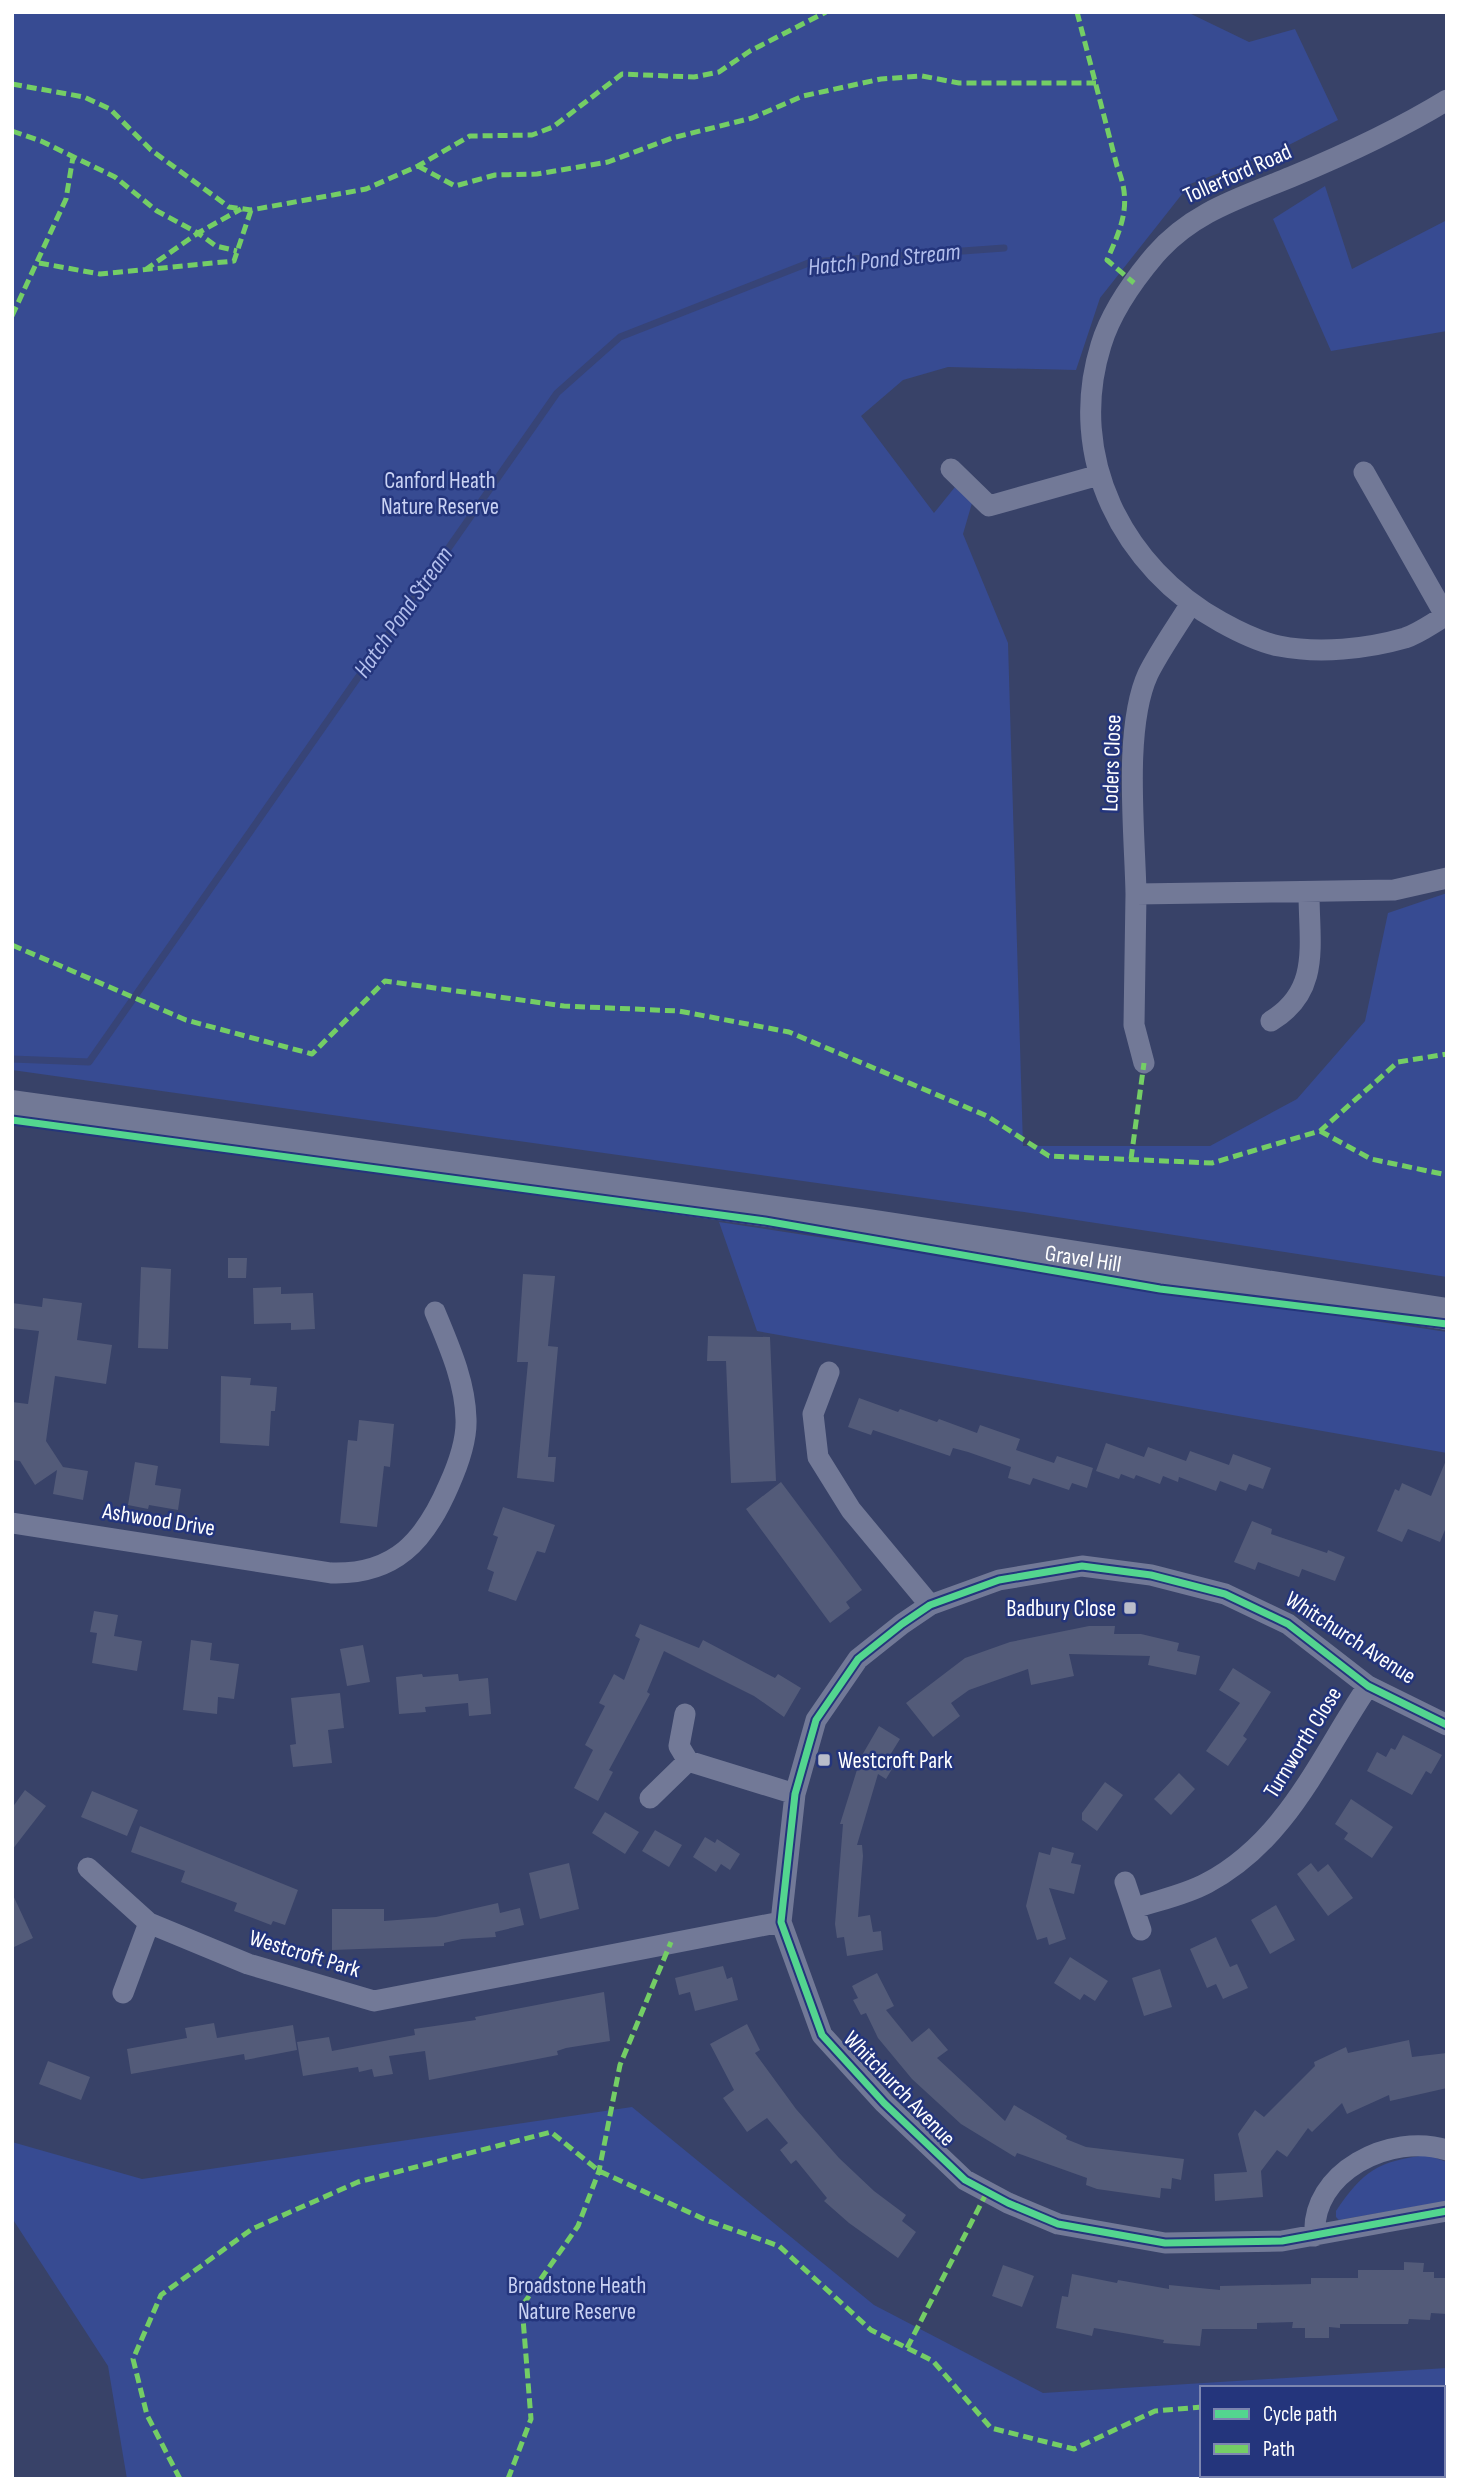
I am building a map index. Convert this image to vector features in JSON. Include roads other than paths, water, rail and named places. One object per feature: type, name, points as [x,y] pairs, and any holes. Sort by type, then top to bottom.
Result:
[{"type":"main road","name":"Gravel Hill","points":[[12,1106],[862,1224],[1447,1314]]},
{"type":"street","name":"Tollerford Road","points":[[1364,472],[1446,615],[1408,637],[1361,647],[1322,649],[1279,646],[1254,637],[1190,605],[1127,540],[1099,475],[1092,424],[1093,383],[1100,345],[1115,311],[1156,254],[1183,226],[1223,203],[1339,156],[1447,100]]},
{"type":"street","points":[[951,469],[989,506],[1099,475]]},
{"type":"street","name":"Loders Close","points":[[1143,1063],[1135,1026],[1134,739],[1138,706],[1147,676],[1190,605]]},
{"type":"street","points":[[1136,894],[1394,890],[1447,878]]},
{"type":"street","points":[[1271,1021],[1290,1010],[1299,999],[1310,965],[1309,893]]},
{"type":"street","name":"Ashwood Drive","points":[[12,1523],[298,1569],[358,1574],[390,1562],[417,1542],[439,1508],[458,1463],[466,1422],[457,1367],[435,1312]]},
{"type":"street","points":[[829,1372],[813,1415],[817,1457],[851,1510],[930,1605]]},
{"type":"street","name":"Whitchurch Avenue","points":[[1447,1725],[1368,1686],[1288,1624],[1225,1594],[1150,1575],[1082,1566],[999,1580],[930,1605],[858,1659],[816,1720],[795,1794],[781,1922],[822,2035],[884,2103],[965,2180],[1058,2224],[1165,2243],[1282,2241],[1447,2211]]},
{"type":"street","name":"Turnworth Close","points":[[1135,1908],[1207,1883],[1249,1854],[1282,1822],[1311,1782],[1344,1721],[1368,1686]]},
{"type":"street","points":[[685,1714],[679,1746],[688,1761],[795,1794]]},
{"type":"street","points":[[650,1798],[688,1761]]},
{"type":"street","name":"Westcroft Park","points":[[88,1868],[149,1923],[248,1964],[374,2001],[781,1922]]},
{"type":"street","points":[[1125,1882],[1142,1930]]},
{"type":"street","points":[[123,1993],[149,1923]]},
{"type":"street","points":[[1315,2236],[1313,2219],[1319,2204],[1343,2173],[1356,2163],[1399,2147],[1426,2145],[1447,2150]]},
{"type":"waterway","name":"Hatch Pond Stream","points":[[12,1059],[89,1062],[557,393],[620,337],[811,262],[1004,248]]},
{"type":"place","name":"Badbury Close","points":[[1130,1608]]},
{"type":"place","name":"Westcroft Park","points":[[824,1760]]},
{"type":"park label","name":"Canford Heath Nature Reserve","points":[[440,493]]},
{"type":"park label","name":"Broadstone Heath Nature Reserve","points":[[577,2298]]}]
